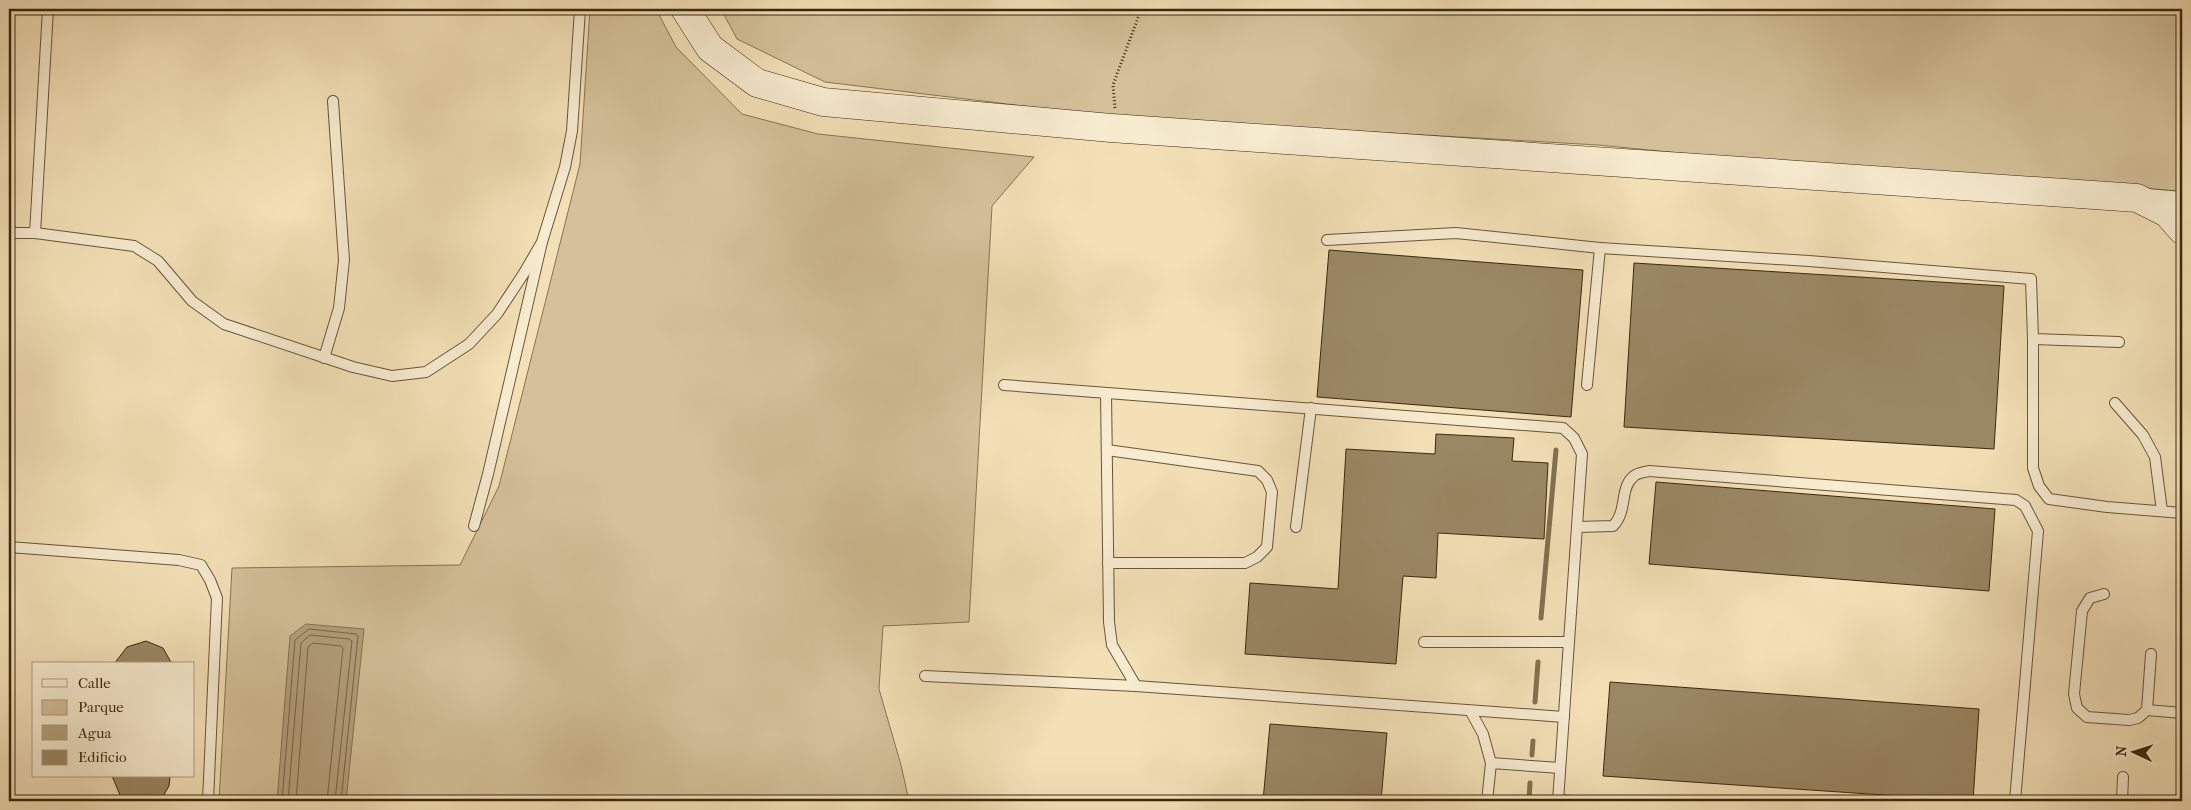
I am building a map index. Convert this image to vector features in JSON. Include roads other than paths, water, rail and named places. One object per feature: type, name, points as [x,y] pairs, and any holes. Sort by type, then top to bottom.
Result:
[{"type":"street","points":[[684,9],[710,48],[758,82],[823,102],[1111,128],[2182,202]]},
{"type":"street","points":[[2137,198],[2167,213],[2182,230]]},
{"type":"lane","points":[[35,233],[48,9]]},
{"type":"lane","points":[[474,526],[488,474],[542,242],[565,167],[572,132],[580,9]]},
{"type":"lane","points":[[324,358],[339,308],[344,260],[333,101]]},
{"type":"lane","points":[[1327,240],[1456,232],[1600,248],[1809,261],[2031,279],[2033,468],[2039,486],[2049,499],[2107,507],[2182,512]]},
{"type":"lane","points":[[9,233],[35,233],[134,246],[158,260],[192,301],[224,324],[353,367],[392,376],[426,372],[469,344],[491,320],[524,273],[542,242]]},
{"type":"lane","points":[[1587,385],[1600,248]]},
{"type":"lane","points":[[2033,339],[2119,342]]},
{"type":"lane","points":[[1004,385],[1562,428],[1574,438],[1582,454],[1558,801],[1570,801]]},
{"type":"lane","points":[[1106,393],[1109,622],[1112,645],[1136,686]]},
{"type":"lane","points":[[2115,403],[2143,436],[2154,457],[2162,511]]},
{"type":"lane","points":[[1296,527],[1311,408]]},
{"type":"lane","points":[[1106,450],[1258,471],[1267,480],[1272,492],[1267,547],[1257,557],[1244,563],[1108,563]]},
{"type":"lane","points":[[1577,527],[1613,526],[1620,519],[1626,487],[1634,476],[1649,471],[2016,500],[2026,506],[2038,531],[2015,801]]},
{"type":"lane","points":[[9,548],[179,560],[201,565],[210,580],[217,598],[208,801]]},
{"type":"lane","points":[[2104,594],[2090,598],[2082,611],[2074,694],[2077,708],[2087,717],[2129,720],[2138,718],[2147,710],[2151,654]]},
{"type":"lane","points":[[1424,642],[1568,642]]},
{"type":"lane","points":[[925,676],[1136,686],[1472,712],[1564,717]]},
{"type":"lane","points":[[2147,710],[2182,713]]},
{"type":"lane","points":[[1472,712],[1483,734],[1491,763],[1486,801]]},
{"type":"lane","points":[[1491,763],[1560,768]]},
{"type":"lane","points":[[2122,801],[2123,777]]},
{"type":"water","points":[[306,624],[364,629],[346,801],[277,801],[290,636]]},
{"type":"waterway","points":[[1541,618],[1556,450]]},
{"type":"waterway","points":[[1535,702],[1538,662]]},
{"type":"waterway","points":[[1532,755],[1533,741]]},
{"type":"waterway","points":[[1529,801],[1530,783]]}]
